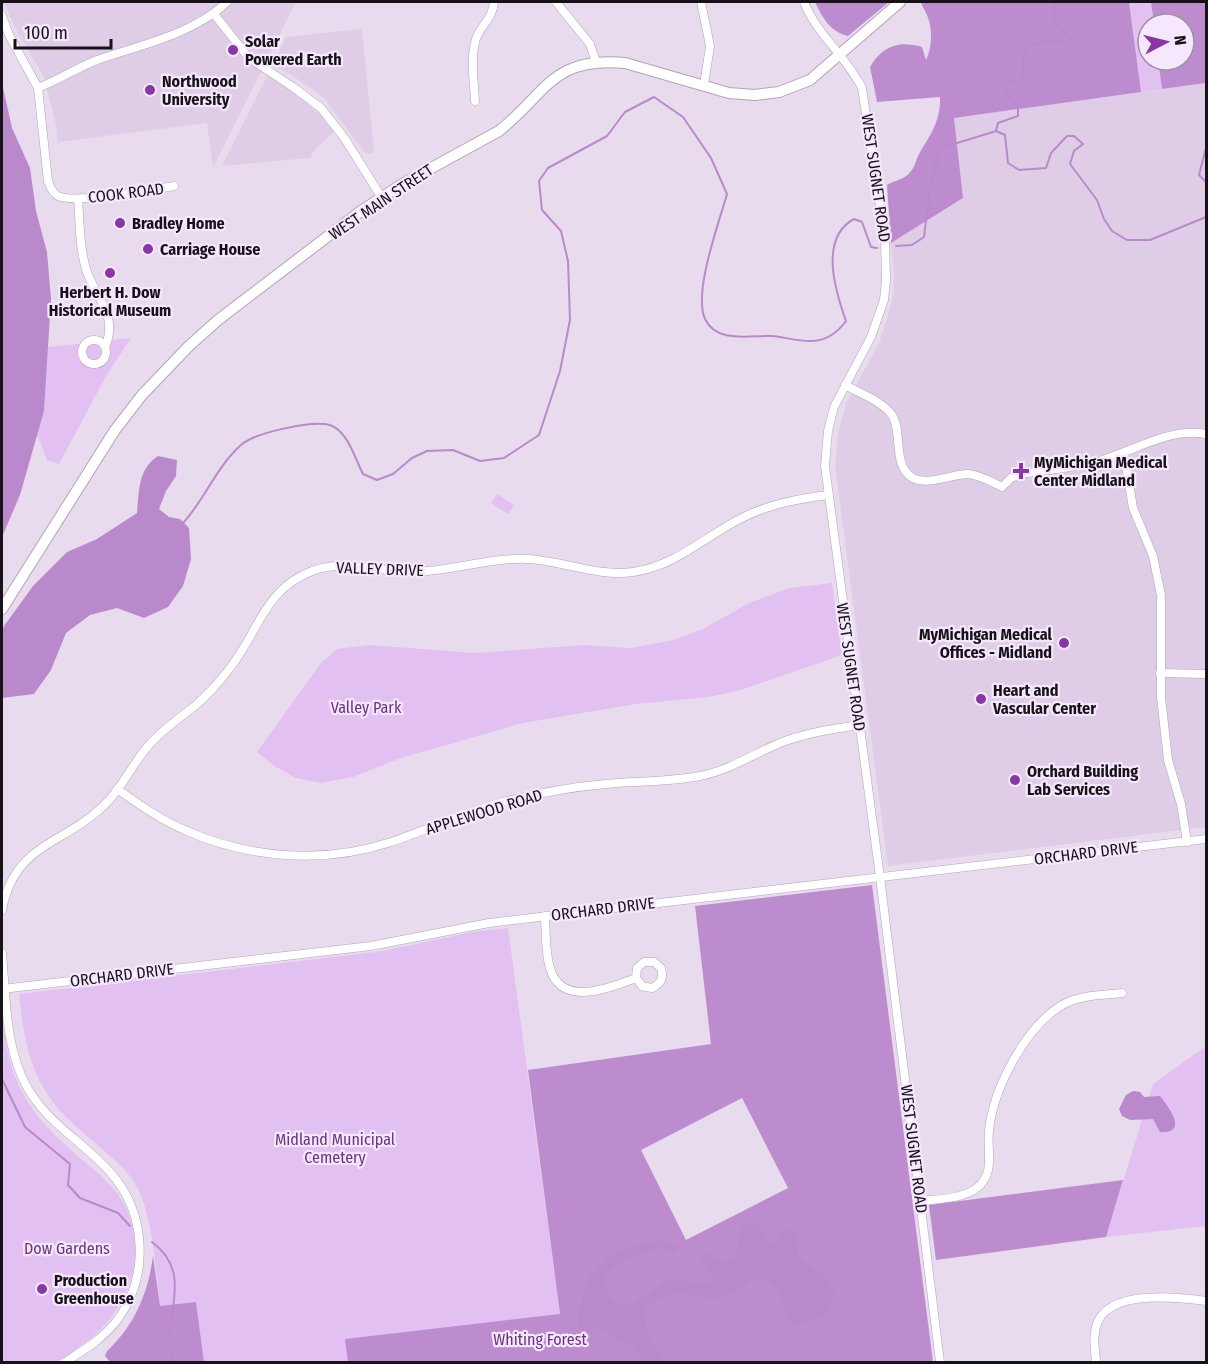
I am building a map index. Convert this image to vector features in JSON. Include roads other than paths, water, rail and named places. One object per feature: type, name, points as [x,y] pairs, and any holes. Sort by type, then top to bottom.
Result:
[{"type":"street","points":[[38,88],[96,61],[164,38],[214,14],[227,2]]},
{"type":"street","points":[[475,101],[473,70],[475,42],[480,30],[491,17],[494,2]]},
{"type":"street","points":[[556,2],[590,44],[596,62]]},
{"type":"street","points":[[701,2],[710,46],[704,85]]},
{"type":"street","name":"WEST SUGNET ROAD","points":[[804,2],[810,18],[854,72],[862,88],[886,261],[886,280],[879,315],[866,347],[834,407],[828,431],[825,466],[880,877],[939,1362]]},
{"type":"street","name":"WEST MAIN STREET","points":[[2,609],[104,445],[132,407],[161,374],[218,320],[361,211],[404,183],[499,131],[511,122],[555,77],[571,69],[596,62],[625,63],[742,95],[779,92],[810,80],[900,2]]},
{"type":"street","points":[[214,14],[249,58],[321,108],[345,139],[382,198]]},
{"type":"street","points":[[2,16],[9,35],[38,88],[50,188],[57,195],[78,199],[82,252],[87,272],[109,320],[110,335],[105,347]]},
{"type":"street","name":"COOK ROAD","points":[[78,199],[174,186]]},
{"type":"street","points":[[845,385],[891,413],[895,420],[903,466],[911,477],[927,480],[965,474],[974,475],[1002,487],[1011,478],[1021,474],[1091,463],[1176,434],[1206,434]]},
{"type":"street","points":[[1124,453],[1133,508],[1153,556],[1161,597],[1160,673],[1168,760],[1187,842]]},
{"type":"street","name":"VALLEY DRIVE","points":[[2,910],[14,874],[26,859],[90,818],[117,789],[148,745],[196,705],[227,673],[243,651],[264,609],[276,594],[288,584],[314,570],[350,565],[410,572],[521,559],[552,562],[600,572],[632,572],[675,560],[752,512],[791,500],[828,495]]},
{"type":"street","points":[[1160,673],[1206,674]]},
{"type":"street","name":"APPLEWOOD ROAD","points":[[117,789],[162,819],[210,840],[264,853],[338,854],[391,842],[451,819],[521,798],[593,785],[674,779],[716,772],[742,763],[780,743],[804,735],[859,725]]},
{"type":"street","name":"ORCHARD DRIVE","points":[[3,989],[371,946],[480,924],[1206,839]]},
{"type":"street","points":[[545,916],[550,970],[559,983],[570,990],[581,992],[594,991],[636,978]]},
{"type":"street","points":[[2,953],[3,989],[12,1045],[19,1071],[27,1087],[54,1122],[102,1164],[118,1182],[133,1212],[139,1235],[138,1275],[124,1309],[101,1338],[65,1362]]},
{"type":"street","points":[[921,1201],[949,1198],[972,1192],[984,1181],[988,1168],[989,1129],[1003,1078],[1036,1028],[1048,1015],[1065,1004],[1080,999],[1122,993]]},
{"type":"street","points":[[1096,1362],[1093,1338],[1099,1320],[1110,1307],[1121,1302],[1172,1297],[1206,1300]]},
{"type":"waterway","points":[[996,131],[998,123],[1018,116],[1018,106],[1007,96],[1003,86],[1010,82],[1021,81],[1025,74],[1023,63],[1028,48],[1041,42],[1068,43],[1071,38],[1056,23],[1053,14],[1055,2]]},
{"type":"waterway","points":[[183,523],[224,463],[241,445],[258,436],[284,429],[310,424],[330,425],[336,428],[346,439],[363,474],[377,480],[393,474],[412,458],[427,451],[453,450],[480,461],[504,458],[539,435],[560,371],[570,320],[568,261],[561,231],[542,210],[539,181],[548,168],[607,136],[625,112],[654,97],[683,117],[711,158],[727,194],[708,257],[702,292],[705,319],[717,332],[735,336],[772,336],[808,341],[828,337],[846,321],[834,280],[833,251],[836,239],[843,228],[854,219],[862,222],[871,247],[877,248]]},
{"type":"waterway","points":[[896,246],[912,245],[924,237],[931,180],[941,148],[996,131],[1005,135],[1008,163],[1019,170],[1046,168],[1051,153],[1067,136],[1074,136],[1083,144],[1074,151],[1070,164],[1097,200],[1104,219],[1112,231],[1127,240],[1150,240],[1206,217]]},
{"type":"waterway","points":[[1206,148],[1199,175],[1206,182]]},
{"type":"waterway","points":[[2,1079],[25,1127],[70,1164],[68,1185],[80,1198],[118,1213],[130,1226]]},
{"type":"waterway","points":[[152,1242],[164,1253],[171,1264],[174,1276],[175,1289],[170,1330],[173,1362]]},
{"type":"place","name":"Solar Powered Earth","points":[[233,50]]},
{"type":"place","name":"Northwood University","points":[[150,90]]},
{"type":"place","name":"Bradley Home","points":[[120,223]]},
{"type":"place","name":"Carriage House","points":[[148,249]]},
{"type":"place","name":"Herbert H. Dow Historical Museum","points":[[110,273]]},
{"type":"place","name":"MyMichigan Medical Center Midland","points":[[1021,471]]},
{"type":"place","name":"MyMichigan Medical Offices - Midland","points":[[1064,643]]},
{"type":"place","name":"Heart and Vascular Center","points":[[981,699]]},
{"type":"place","name":"Orchard Building Lab Services","points":[[1015,780]]},
{"type":"place","name":"Production Greenhouse","points":[[42,1289]]},
{"type":"park label","name":"Valley Park","points":[[366,707]]},
{"type":"park label","name":"Midland Municipal Cemetery","points":[[335,1148]]},
{"type":"park label","name":"Dow Gardens","points":[[67,1248]]},
{"type":"park label","name":"Whiting Forest","points":[[540,1339]]}]
